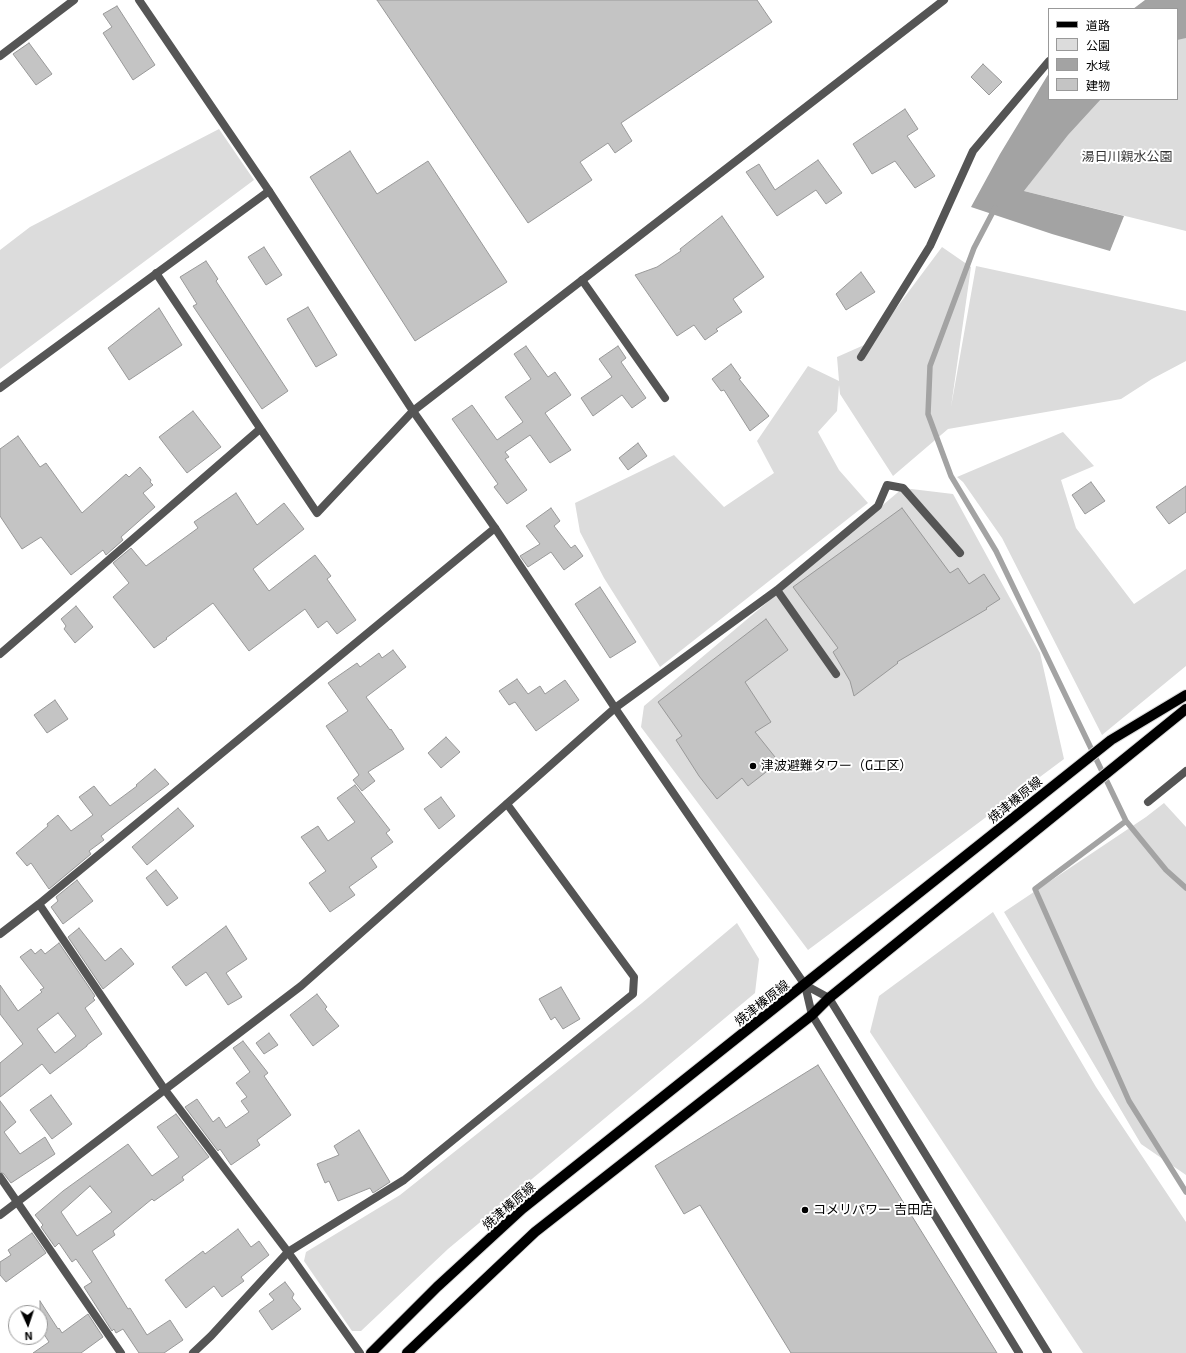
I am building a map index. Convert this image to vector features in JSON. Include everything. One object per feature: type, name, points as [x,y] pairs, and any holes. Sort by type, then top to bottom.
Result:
[{"type":"main road","name":"焼津榛原線","points":[[371,1353],[437,1287],[522,1209],[1111,740],[1186,695]]},
{"type":"main road","points":[[407,1353],[535,1232],[812,1015],[829,998],[1121,760],[1186,709]]},
{"type":"street","points":[[0,56],[74,0]]},
{"type":"street","points":[[139,0],[269,191],[413,411],[495,528],[615,708],[805,985],[812,1015],[1019,1353]]},
{"type":"street","points":[[156,273],[317,513],[413,411],[944,0]]},
{"type":"street","points":[[861,357],[930,246],[973,151],[1048,62]]},
{"type":"street","points":[[0,388],[269,191]]},
{"type":"street","points":[[582,280],[665,398]]},
{"type":"street","points":[[0,654],[260,429]]},
{"type":"street","points":[[0,1215],[301,986],[615,708],[777,590],[878,506],[887,485],[903,488],[960,553]]},
{"type":"street","points":[[0,934],[40,904],[495,528]]},
{"type":"street","points":[[777,590],[836,674]]},
{"type":"street","points":[[1148,802],[1186,771]]},
{"type":"street","points":[[193,1353],[211,1336],[288,1252],[404,1180],[633,994],[634,977],[507,804]]},
{"type":"street","points":[[40,904],[164,1090],[288,1252],[360,1353]]},
{"type":"street","points":[[805,985],[829,998],[1048,1353]]},
{"type":"street","points":[[0,1177],[121,1353]]},
{"type":"green space","name":"湯日川親水公園","points":[[1186,34],[1186,231],[1024,191],[1094,100],[1178,100],[1178,39]]},
{"type":"green space","points":[[219,129],[254,180],[0,369],[0,250],[30,227]]},
{"type":"green space","points":[[942,247],[971,267],[951,407],[976,266],[1186,311],[1186,361],[1152,379],[1121,399],[948,429],[893,476],[840,394],[839,385],[837,411],[818,432],[839,470],[868,503],[660,667],[604,578],[580,532],[575,503],[674,455],[724,507],[774,473],[757,441],[808,366],[839,381],[837,357],[871,342]]},
{"type":"green space","points":[[1063,432],[1094,466],[1061,480],[1076,528],[1134,604],[1186,569],[1186,666],[1102,735],[1002,538],[963,482],[957,477]]},
{"type":"green space","points":[[903,488],[953,494],[1040,653],[1064,759],[808,950],[641,727],[644,706]]},
{"type":"green space","points":[[1164,803],[1186,827],[1186,1175],[1141,1144],[1004,912],[1146,817]]},
{"type":"green space","points":[[993,912],[1096,1087],[1186,1222],[1186,1353],[1083,1353],[870,1032],[879,996]]},
{"type":"green space","points":[[737,923],[759,959],[755,993],[448,1249],[361,1331],[352,1331],[304,1261],[306,1252],[400,1195],[642,1003]]},
{"type":"water","points":[[1145,0],[1186,0],[1186,38],[1178,40],[1178,8],[1134,8]]},
{"type":"water","points":[[1048,75],[1048,100],[1100,100],[1068,135],[1024,191],[1124,216],[1110,251],[1052,234],[971,207],[1000,154]]},
{"type":"building","points":[[377,0],[757,0],[772,22],[621,123],[632,141],[615,153],[608,143],[580,162],[592,180],[528,223]]},
{"type":"building","points":[[117,6],[155,65],[133,80],[103,33],[112,27],[103,14]]},
{"type":"building","points":[[29,43],[52,74],[36,85],[13,54]]},
{"type":"building","points":[[983,64],[1002,82],[989,95],[971,77]]},
{"type":"building","points":[[905,109],[918,129],[907,136],[935,176],[915,188],[895,161],[872,174],[853,144]]},
{"type":"building","points":[[350,151],[377,194],[428,161],[507,282],[415,341],[310,177]]},
{"type":"building","points":[[818,160],[842,193],[826,204],[816,190],[777,216],[746,172],[759,164],[775,190]]},
{"type":"building","points":[[722,216],[764,277],[733,299],[742,312],[716,329],[718,331],[705,340],[694,325],[677,336],[635,275],[657,267],[681,251],[680,249]]},
{"type":"building","points":[[264,247],[282,275],[266,285],[248,257]]},
{"type":"building","points":[[206,261],[218,279],[216,281],[288,391],[262,409],[193,306],[197,304],[180,277]]},
{"type":"building","points":[[861,272],[875,292],[846,310],[836,294]]},
{"type":"building","points":[[308,307],[337,355],[316,367],[287,319]]},
{"type":"building","points":[[159,308],[182,345],[129,380],[108,348]]},
{"type":"building","points":[[526,346],[548,377],[555,372],[571,395],[545,413],[571,450],[550,463],[530,435],[505,452],[509,457],[505,459],[527,490],[507,504],[494,487],[498,484],[452,419],[472,405],[497,440],[523,422],[505,397],[531,379],[514,354]]},
{"type":"building","points":[[618,346],[626,358],[621,362],[646,398],[632,408],[622,395],[593,416],[581,398],[612,377],[599,359]]},
{"type":"building","points":[[731,364],[741,378],[739,379],[769,416],[750,431],[724,390],[721,391],[712,379]]},
{"type":"building","points":[[193,411],[221,447],[187,473],[159,437]]},
{"type":"building","points":[[18,436],[40,467],[46,463],[82,513],[126,474],[129,477],[140,467],[151,480],[150,482],[153,485],[143,493],[155,507],[121,537],[123,540],[106,555],[103,550],[71,575],[41,537],[22,549],[0,516],[0,449]]},
{"type":"building","points":[[638,443],[647,456],[628,470],[619,458]]},
{"type":"building","points":[[1091,482],[1105,501],[1085,514],[1072,495]]},
{"type":"building","points":[[1186,486],[1186,512],[1169,524],[1156,507]]},
{"type":"building","points":[[236,493],[257,525],[284,503],[304,529],[253,569],[269,591],[315,555],[331,576],[327,579],[356,620],[337,634],[327,621],[318,628],[305,609],[249,651],[213,603],[154,648],[113,597],[129,583],[113,563],[131,548],[146,566],[198,528],[194,522]]},
{"type":"building","points":[[551,508],[560,521],[554,526],[571,548],[575,545],[583,556],[564,570],[551,552],[528,567],[520,556],[540,544],[526,526]]},
{"type":"building","points":[[902,508],[950,573],[958,568],[969,584],[984,574],[1000,599],[986,608],[987,609],[897,662],[898,663],[854,696],[850,681],[833,652],[838,648],[793,587]]},
{"type":"building","points":[[600,587],[636,642],[610,658],[575,604]]},
{"type":"building","points":[[76,606],[93,627],[75,643],[64,629],[66,626],[61,619]]},
{"type":"building","points":[[766,619],[788,650],[745,682],[771,722],[755,732],[779,762],[748,786],[742,778],[717,799],[699,776],[676,740],[682,736],[658,702]]},
{"type":"building","points":[[393,650],[406,667],[366,697],[390,730],[391,729],[404,749],[368,772],[375,781],[362,791],[353,780],[359,775],[326,726],[348,711],[328,683],[357,663],[360,667],[379,653],[382,658]]},
{"type":"building","points":[[517,679],[528,694],[540,686],[545,694],[565,680],[579,700],[536,731],[515,702],[509,705],[499,691]]},
{"type":"building","points":[[55,700],[68,719],[47,733],[34,715]]},
{"type":"building","points":[[446,737],[460,752],[441,768],[428,753]]},
{"type":"building","points":[[155,769],[169,784],[101,836],[104,840],[89,851],[91,854],[49,889],[31,863],[27,866],[16,853],[48,826],[47,824],[58,815],[71,831],[93,815],[79,797],[94,786],[110,806],[137,786],[136,785]]},
{"type":"building","points":[[355,785],[390,830],[386,833],[393,842],[371,858],[377,867],[349,887],[355,895],[330,912],[309,883],[326,871],[301,837],[318,826],[328,841],[355,822],[337,798]]},
{"type":"building","points":[[441,797],[455,816],[439,829],[424,809]]},
{"type":"building","points":[[178,808],[194,826],[147,865],[132,847]]},
{"type":"building","points":[[156,870],[178,898],[167,906],[146,878]]},
{"type":"building","points":[[77,880],[93,901],[63,924],[51,907],[58,901],[56,897]]},
{"type":"building","points":[[226,926],[247,959],[226,973],[242,997],[228,1005],[206,972],[186,986],[172,967]]},
{"type":"building","points":[[79,928],[105,961],[121,948],[134,964],[103,989],[68,937]]},
{"type":"building","points":[[59,943],[95,996],[93,998],[95,1000],[85,1008],[102,1034],[50,1074],[42,1064],[0,1097],[0,1063],[23,1044],[0,1014],[0,985],[18,1011],[42,992],[40,990],[44,988],[20,957],[31,949],[35,954],[41,949],[45,954]],"holes":[[[58,1013],[76,1036],[55,1053],[37,1029]]]},
{"type":"building","points":[[561,987],[580,1019],[563,1029],[555,1017],[551,1020],[539,999]]},
{"type":"building","points":[[317,994],[327,1007],[325,1009],[339,1026],[313,1046],[290,1015]]},
{"type":"building","points":[[269,1033],[278,1045],[264,1054],[256,1043]]},
{"type":"building","points":[[243,1041],[268,1073],[264,1076],[291,1115],[257,1140],[260,1145],[231,1165],[220,1149],[218,1151],[185,1107],[197,1099],[213,1122],[219,1117],[226,1128],[249,1112],[241,1101],[247,1097],[236,1083],[250,1072],[233,1048]]},
{"type":"building","name":"コメリパワー 吉田店","points":[[818,1065],[997,1353],[791,1353],[700,1205],[684,1214],[655,1166]]},
{"type":"building","points":[[51,1095],[72,1124],[52,1139],[30,1110]]},
{"type":"building","points":[[0,1101],[16,1122],[4,1132],[20,1154],[45,1137],[55,1154],[11,1183],[4,1174],[0,1172]]},
{"type":"building","points":[[176,1114],[209,1157],[182,1177],[184,1180],[154,1201],[152,1199],[113,1231],[115,1235],[92,1251],[128,1309],[130,1308],[147,1335],[170,1320],[183,1340],[164,1353],[139,1353],[123,1329],[116,1333],[114,1329],[112,1331],[84,1287],[92,1282],[76,1259],[72,1262],[59,1243],[55,1247],[41,1227],[43,1225],[35,1215],[63,1191],[128,1144],[152,1176],[179,1157],[157,1127]],"holes":[[[90,1186],[112,1212],[77,1236],[61,1212]]]},
{"type":"building","points":[[359,1130],[390,1182],[373,1193],[370,1188],[338,1201],[329,1181],[325,1183],[317,1164],[339,1155],[334,1146]]},
{"type":"building","points":[[238,1229],[251,1247],[259,1241],[269,1255],[241,1277],[244,1281],[222,1297],[214,1286],[186,1308],[165,1280],[203,1251],[205,1254]]},
{"type":"building","points":[[32,1233],[46,1253],[6,1282],[0,1275],[0,1262],[11,1255],[8,1250]]},
{"type":"building","points":[[285,1282],[294,1294],[292,1298],[301,1309],[272,1330],[259,1311],[274,1300],[269,1294]]},
{"type":"building","points":[[48,1313],[62,1333],[88,1314],[103,1337],[81,1353],[33,1353],[45,1345],[48,1345]]},
{"type":"waterway","points":[[995,208],[974,248],[930,366],[928,414],[951,476],[996,551],[1126,821],[1166,870],[1186,888]]},
{"type":"waterway","points":[[1126,821],[1035,889],[1129,1101],[1186,1192]]},
{"type":"place","name":"津波避難タワー（G工区）","points":[[753,766]]},
{"type":"place","name":"コメリパワー 吉田店","points":[[805,1210]]}]
